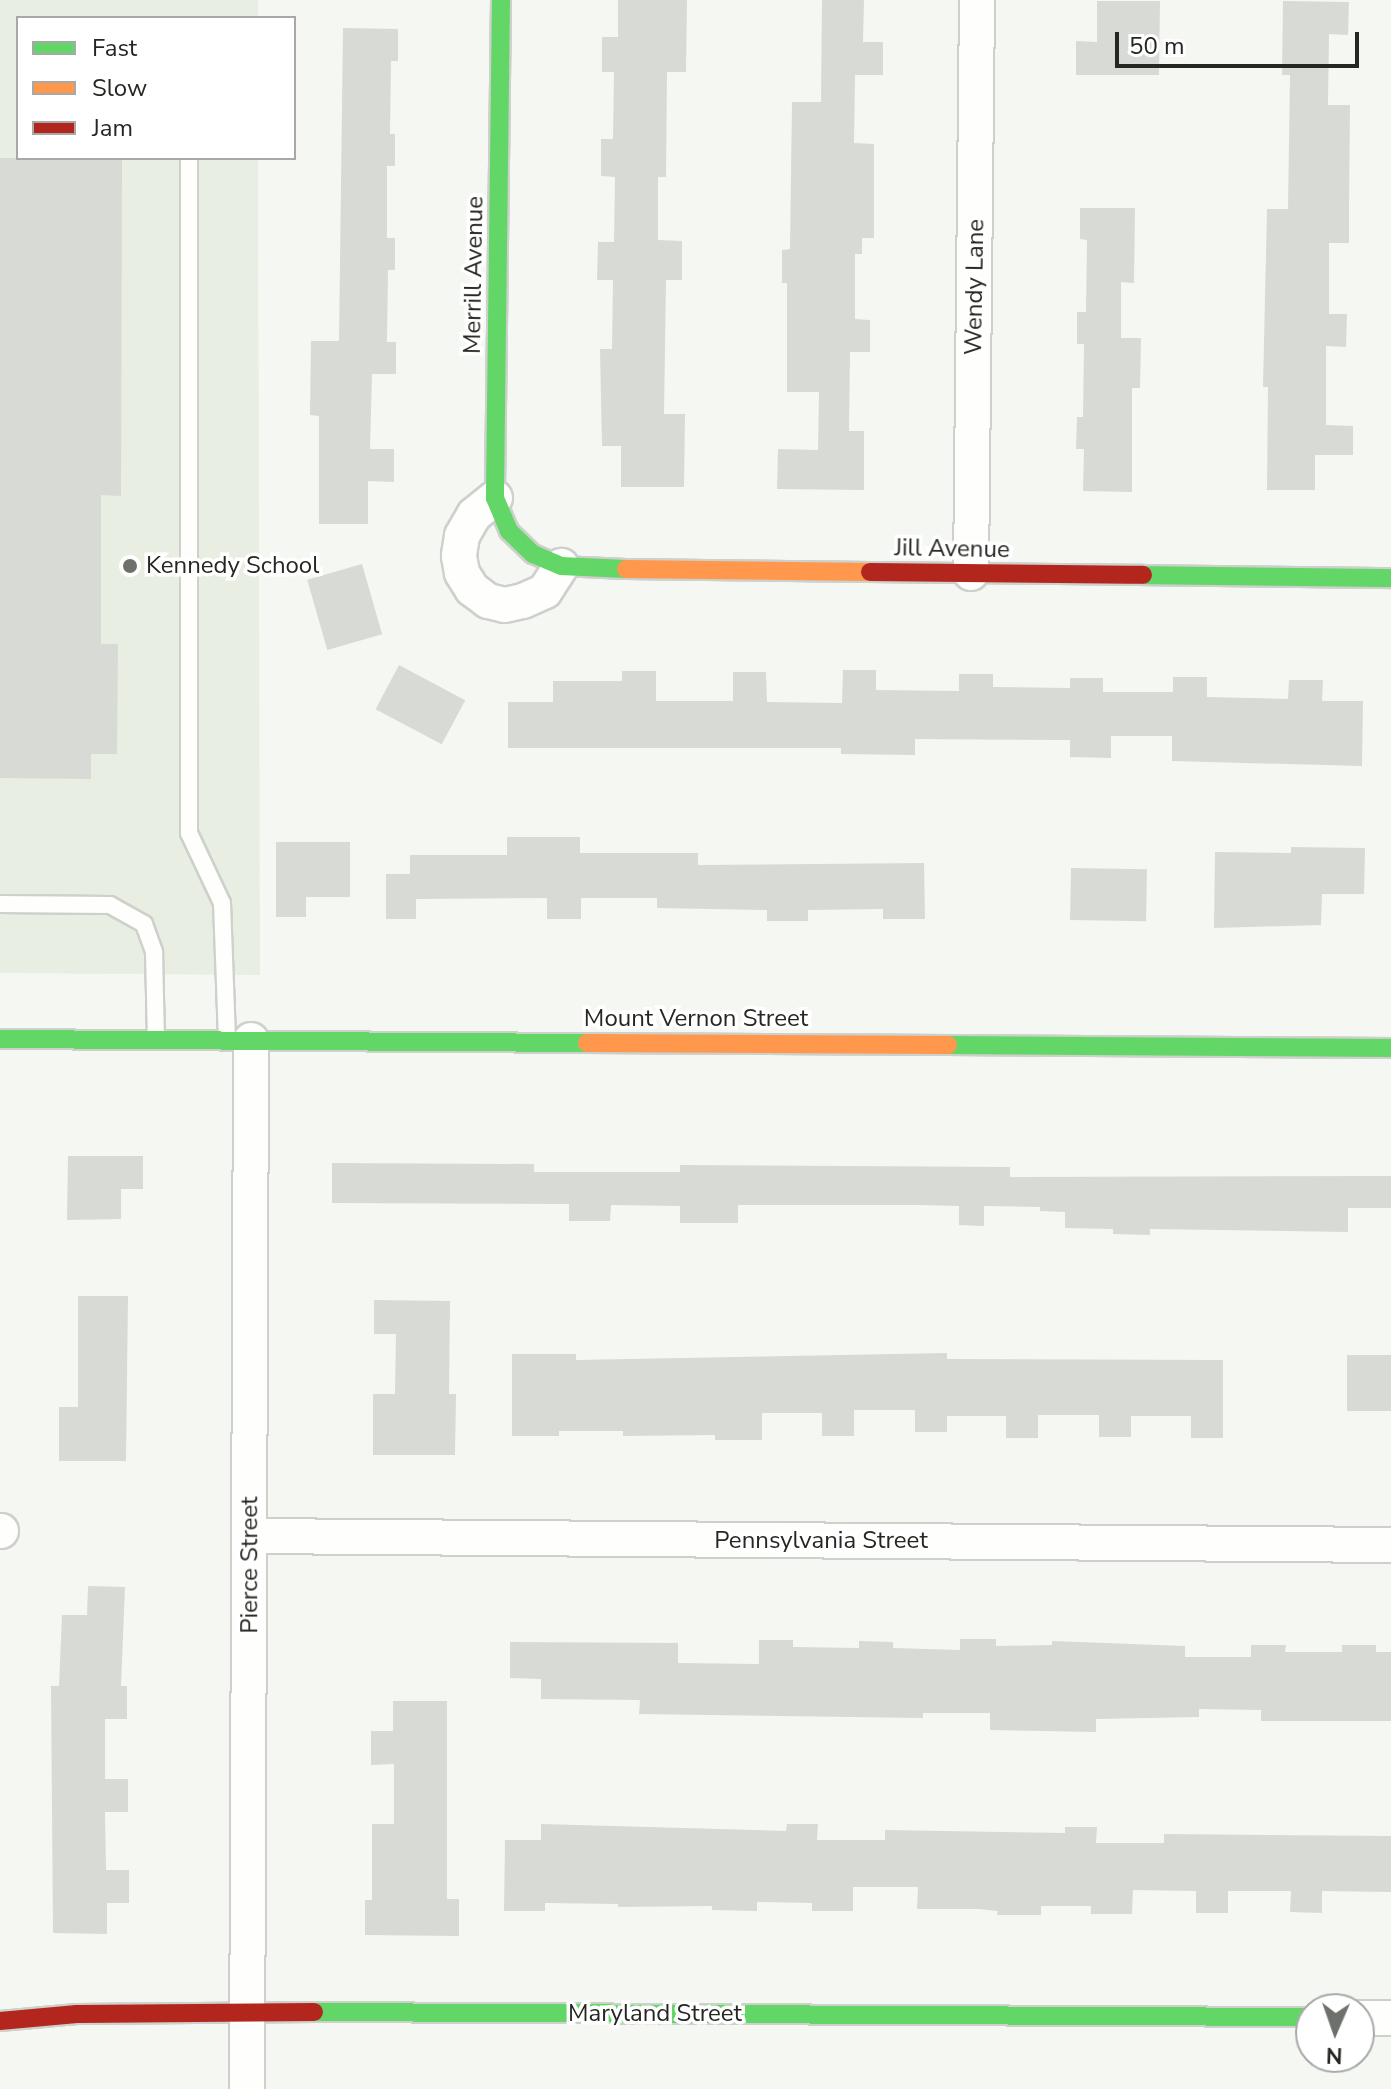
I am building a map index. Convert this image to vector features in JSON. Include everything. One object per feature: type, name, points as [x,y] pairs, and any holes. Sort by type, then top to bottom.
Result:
[{"type":"street","name":"Merrill Avenue","points":[[501,0],[495,498],[504,523],[519,543]]},
{"type":"street","name":"Wendy Lane","points":[[971,573],[977,0]]},
{"type":"street","points":[[495,498],[474,515],[462,536],[459,556],[462,573],[472,589],[488,601],[505,605],[523,601],[545,591],[561,566]]},
{"type":"street","name":"Jill Avenue","points":[[519,543],[561,566],[1391,578]]},
{"type":"street","name":"Mount Vernon Street","points":[[0,1039],[1391,1048]]},
{"type":"street","name":"Pierce Street","points":[[239,1040],[250,1536],[247,2089]]},
{"type":"street","name":"Pennsylvania Street","points":[[250,1536],[1391,1545]]},
{"type":"street","name":"Maryland Street","points":[[0,2021],[77,2014],[246,2012],[1295,2017]]},
{"type":"lane","points":[[189,160],[189,833],[222,903],[239,1040]]},
{"type":"lane","points":[[0,904],[110,905],[144,924],[154,952],[156,1040]]},
{"type":"shaded area","name":"Kennedy School","points":[[0,0],[258,0],[258,16],[16,16],[16,160],[258,160],[260,975],[0,973]]},
{"type":"building","points":[[618,0],[687,0],[686,72],[667,72],[666,177],[658,177],[658,240],[682,241],[682,280],[666,280],[664,414],[685,414],[684,487],[621,487],[621,446],[602,446],[600,349],[612,349],[613,280],[597,280],[598,242],[614,242],[615,177],[601,176],[601,139],[613,139],[614,72],[602,72],[602,37],[618,37]]},
{"type":"building","points":[[822,0],[864,0],[863,42],[883,42],[883,75],[855,75],[854,143],[874,144],[874,238],[862,238],[862,254],[855,254],[855,319],[870,320],[870,352],[850,352],[849,431],[864,431],[864,490],[777,489],[778,449],[818,450],[819,392],[787,392],[787,283],[782,283],[782,250],[790,249],[792,102],[821,102]]},
{"type":"building","points":[[1097,1],[1160,1],[1159,75],[1076,75],[1076,41],[1097,42]]},
{"type":"building","points":[[1283,1],[1349,2],[1348,35],[1329,34],[1328,105],[1350,105],[1349,243],[1329,243],[1329,314],[1347,314],[1346,347],[1326,346],[1326,425],[1353,426],[1353,455],[1315,455],[1315,490],[1267,490],[1268,387],[1263,387],[1267,209],[1288,209],[1290,75],[1282,75]]},
{"type":"building","points":[[343,28],[398,29],[398,61],[391,61],[390,134],[395,134],[395,166],[387,166],[387,238],[395,238],[395,270],[388,270],[387,342],[396,342],[396,374],[372,374],[370,449],[394,449],[394,482],[368,481],[368,524],[319,524],[319,416],[310,415],[311,341],[339,341]]},
{"type":"building","name":"Kennedy School","points":[[0,158],[122,160],[121,496],[101,495],[101,644],[118,644],[117,754],[91,754],[91,779],[0,778]]},
{"type":"building","points":[[1080,208],[1135,208],[1134,283],[1121,282],[1121,338],[1141,338],[1140,388],[1132,388],[1132,492],[1083,491],[1084,449],[1076,449],[1077,417],[1083,417],[1084,344],[1077,344],[1077,312],[1086,312],[1087,240],[1080,239]]},
{"type":"building","points":[[362,564],[382,634],[327,650],[307,580]]},
{"type":"building","points":[[399,665],[465,700],[442,744],[376,709]]},
{"type":"building","points":[[843,670],[876,670],[876,690],[959,691],[959,674],[993,674],[993,687],[1070,688],[1070,678],[1103,678],[1103,692],[1173,692],[1173,677],[1207,677],[1207,697],[1288,699],[1289,680],[1323,680],[1322,701],[1363,701],[1362,766],[1172,761],[1172,736],[1111,736],[1111,758],[1070,757],[1070,740],[915,739],[915,755],[841,754],[841,748],[508,748],[508,702],[553,702],[553,681],[622,681],[622,671],[656,671],[656,701],[733,701],[733,672],[766,672],[767,702],[842,703]]},
{"type":"building","points":[[507,837],[580,837],[580,853],[698,853],[698,865],[924,863],[925,919],[883,919],[883,909],[808,910],[808,921],[767,921],[767,910],[657,908],[657,898],[581,898],[581,919],[547,919],[547,898],[416,899],[416,919],[386,919],[386,874],[410,874],[410,855],[507,855]]},
{"type":"building","points":[[276,842],[350,842],[350,897],[306,897],[306,917],[276,917]]},
{"type":"building","points":[[1291,847],[1365,848],[1364,894],[1322,894],[1321,925],[1214,928],[1215,852],[1291,853]]},
{"type":"building","points":[[1071,868],[1147,869],[1146,921],[1070,920]]},
{"type":"building","points":[[68,1156],[143,1156],[143,1189],[121,1189],[121,1219],[67,1220]]},
{"type":"building","points":[[332,1163],[534,1164],[534,1172],[680,1172],[680,1165],[1010,1167],[1010,1177],[1391,1176],[1391,1208],[1348,1208],[1348,1232],[1150,1229],[1150,1235],[1113,1234],[1113,1229],[1065,1228],[1065,1212],[1040,1211],[1040,1207],[984,1206],[984,1226],[959,1225],[959,1206],[920,1205],[738,1205],[738,1223],[680,1223],[680,1206],[611,1205],[610,1221],[569,1221],[569,1204],[332,1203]]},
{"type":"building","points":[[78,1296],[128,1296],[126,1461],[59,1461],[59,1407],[78,1407]]},
{"type":"building","points":[[374,1300],[450,1301],[449,1394],[456,1394],[455,1455],[373,1455],[373,1394],[395,1394],[396,1334],[374,1334]]},
{"type":"building","points":[[947,1353],[947,1359],[1223,1360],[1223,1438],[1191,1438],[1191,1416],[1131,1416],[1131,1437],[1099,1437],[1099,1415],[1038,1415],[1038,1438],[1006,1438],[1006,1416],[947,1416],[947,1432],[915,1432],[915,1410],[854,1410],[854,1436],[822,1436],[822,1413],[762,1413],[762,1440],[715,1440],[715,1435],[623,1436],[623,1431],[559,1431],[559,1436],[512,1436],[512,1354],[576,1354],[576,1360]]},
{"type":"building","points":[[1347,1355],[1391,1355],[1391,1411],[1347,1411]]},
{"type":"building","points":[[88,1586],[125,1587],[121,1686],[127,1686],[127,1719],[105,1719],[105,1779],[128,1779],[128,1812],[105,1812],[106,1870],[129,1870],[129,1903],[107,1903],[107,1934],[53,1933],[51,1686],[59,1686],[62,1615],[87,1615]]},
{"type":"building","points":[[960,1639],[996,1639],[996,1646],[1052,1645],[1052,1641],[1185,1646],[1185,1657],[1251,1657],[1251,1645],[1286,1645],[1285,1652],[1342,1652],[1342,1645],[1376,1645],[1376,1652],[1391,1652],[1391,1721],[1261,1721],[1261,1710],[1199,1709],[1199,1717],[1096,1719],[1096,1732],[990,1730],[990,1713],[923,1713],[923,1718],[639,1714],[640,1700],[541,1699],[541,1679],[510,1678],[510,1642],[678,1643],[678,1663],[759,1664],[759,1640],[793,1640],[793,1647],[859,1648],[859,1641],[893,1642],[893,1648],[960,1650]]},
{"type":"building","points":[[393,1701],[447,1701],[447,1899],[459,1899],[459,1936],[365,1935],[365,1900],[372,1900],[372,1824],[394,1824],[394,1764],[371,1765],[371,1731],[393,1731]]},
{"type":"building","points":[[541,1824],[786,1831],[787,1824],[818,1824],[817,1840],[885,1840],[885,1830],[1065,1833],[1065,1827],[1097,1827],[1096,1843],[1164,1843],[1164,1834],[1391,1836],[1391,1892],[1322,1891],[1322,1913],[1290,1912],[1291,1891],[1228,1891],[1228,1913],[1196,1913],[1196,1891],[1133,1890],[1132,1914],[1091,1914],[1091,1906],[1041,1906],[1041,1915],[997,1915],[998,1911],[979,1909],[917,1909],[918,1887],[853,1887],[853,1911],[812,1911],[812,1903],[757,1902],[757,1911],[712,1910],[712,1906],[618,1907],[618,1904],[545,1903],[545,1911],[504,1911],[505,1840],[541,1840]]},
{"type":"traffic: fast","points":[[501,0],[495,498],[509,531],[533,554],[561,566],[626,569]]},
{"type":"traffic: fast","points":[[1143,575],[1391,578]]},
{"type":"traffic: fast","points":[[0,1039],[587,1043]]},
{"type":"traffic: fast","points":[[948,1045],[1391,1048]]},
{"type":"traffic: fast","points":[[314,2012],[1295,2017]]},
{"type":"traffic: slow","points":[[626,569],[870,572]]},
{"type":"traffic: slow","points":[[587,1043],[948,1045]]},
{"type":"traffic: jam","points":[[870,572],[1143,575]]},
{"type":"traffic: jam","points":[[0,2021],[77,2014],[314,2012]]},
{"type":"place","name":"Kennedy School","points":[[130,566]]}]
